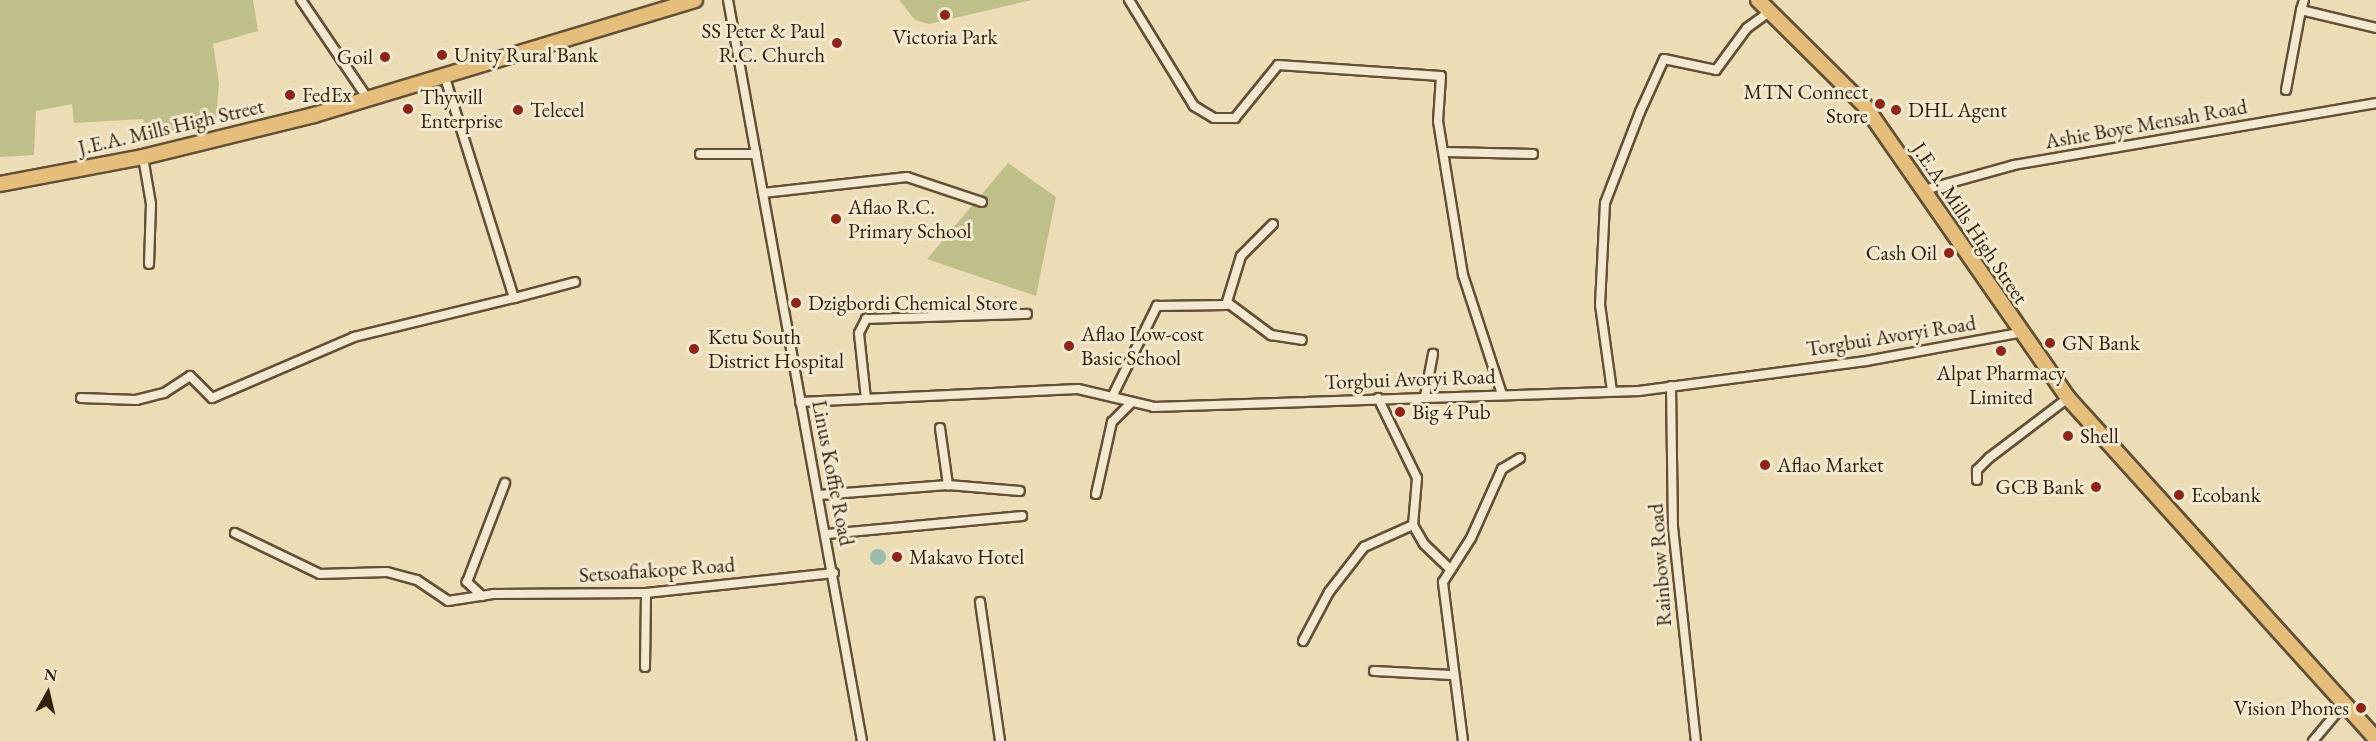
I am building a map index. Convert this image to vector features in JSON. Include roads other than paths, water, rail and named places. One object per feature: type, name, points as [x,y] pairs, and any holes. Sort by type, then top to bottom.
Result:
[{"type":"highway","name":"J.E.A. Mills High Street","points":[[0,184],[143,158],[368,99],[695,0]]},
{"type":"highway","name":"J.E.A. Mills High Street","points":[[1758,0],[1865,106],[2019,333],[2068,398],[2376,739]]},
{"type":"street","points":[[301,0],[368,99]]},
{"type":"street","name":"Linus Koffie Road","points":[[728,0],[800,402],[827,534],[862,741]]},
{"type":"street","points":[[1129,0],[1157,53],[1201,114],[1235,118],[1278,64],[1333,72],[1440,76],[1438,122],[1445,152],[1462,275],[1502,394]]},
{"type":"street","points":[[2286,90],[2304,0]]},
{"type":"street","points":[[2301,10],[2376,28]]},
{"type":"street","points":[[1612,391],[1600,305],[1605,203],[1640,112],[1664,58],[1716,70],[1747,27],[1770,11]]},
{"type":"street","points":[[444,75],[514,298]]},
{"type":"street","name":"Ashie Boye Mensah Road","points":[[1924,190],[2014,165],[2376,103]]},
{"type":"street","points":[[1445,152],[1533,153]]},
{"type":"street","points":[[700,154],[756,154]]},
{"type":"street","points":[[143,158],[151,204],[149,264]]},
{"type":"street","points":[[763,192],[907,177],[982,201]]},
{"type":"street","points":[[1228,303],[1241,255],[1273,224]]},
{"type":"street","points":[[81,398],[136,400],[193,376],[212,398],[354,337],[575,282]]},
{"type":"street","points":[[1112,397],[1157,306],[1228,303],[1271,335],[1302,340]]},
{"type":"street","points":[[866,399],[859,333],[866,319],[1027,314]]},
{"type":"street","name":"Torgbui Avoryi Road","points":[[800,402],[1078,389],[1154,407],[1612,391],[1671,386],[1866,361],[2019,333]]},
{"type":"street","points":[[1425,396],[1433,354]]},
{"type":"street","name":"Rainbow Road","points":[[1671,386],[1672,527],[1696,741]]},
{"type":"street","points":[[1377,398],[1417,478],[1413,525],[1450,570]]},
{"type":"street","points":[[1977,480],[1977,470],[1989,458],[2068,398]]},
{"type":"street","points":[[1096,494],[1112,422],[1132,402]]},
{"type":"street","points":[[940,428],[948,485]]},
{"type":"street","points":[[1463,741],[1452,675],[1443,582],[1502,469],[1520,458]]},
{"type":"street","points":[[482,596],[467,582],[501,503],[504,483]]},
{"type":"street","points":[[819,495],[948,485],[1020,491]]},
{"type":"street","points":[[827,534],[1022,516]]},
{"type":"street","points":[[1302,641],[1329,592],[1364,547],[1413,525]]},
{"type":"street","name":"Setsoafiakope Road","points":[[236,533],[320,574],[387,572],[417,580],[448,601],[482,596],[646,593],[834,573]]},
{"type":"street","points":[[645,667],[646,593]]},
{"type":"street","points":[[980,602],[1000,741]]},
{"type":"street","points":[[1374,670],[1452,675]]},
{"type":"street","points":[[2313,741],[2344,704]]},
{"type":"place","name":"Victoria Park","points":[[945,15]]},
{"type":"place","name":"SS Peter & Paul R.C. Church","points":[[837,43]]},
{"type":"place","name":"Unity Rural Bank","points":[[442,55]]},
{"type":"place","name":"Goil","points":[[385,57]]},
{"type":"place","name":"FedEx","points":[[290,95]]},
{"type":"place","name":"MTN Connect Store","points":[[1880,104]]},
{"type":"place","name":"Thywill Enterprise","points":[[408,109]]},
{"type":"place","name":"Telecel","points":[[518,110]]},
{"type":"place","name":"DHL Agent","points":[[1896,110]]},
{"type":"place","name":"Aflao R.C. Primary School","points":[[836,219]]},
{"type":"place","name":"Cash Oil","points":[[1949,253]]},
{"type":"place","name":"Dzigbordi Chemical Store","points":[[796,303]]},
{"type":"place","name":"GN Bank","points":[[2050,343]]},
{"type":"place","name":"Aflao Low-cost Basic School","points":[[1069,346]]},
{"type":"place","name":"Ketu South District Hospital","points":[[694,349]]},
{"type":"place","name":"Alpat Pharmacy Limited","points":[[2001,351]]},
{"type":"place","name":"Big 4 Pub","points":[[1400,412]]},
{"type":"place","name":"Shell","points":[[2068,436]]},
{"type":"place","name":"Aflao Market","points":[[1765,465]]},
{"type":"place","name":"GCB Bank","points":[[2096,487]]},
{"type":"place","name":"Ecobank","points":[[2179,495]]},
{"type":"place","name":"Makavo Hotel","points":[[897,557]]},
{"type":"place","name":"Vision Phones","points":[[2361,708]]}]
